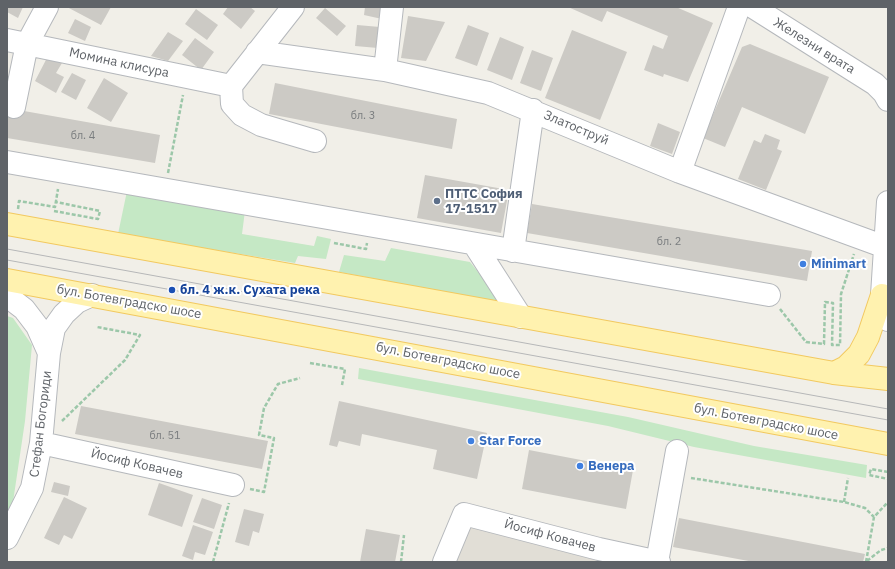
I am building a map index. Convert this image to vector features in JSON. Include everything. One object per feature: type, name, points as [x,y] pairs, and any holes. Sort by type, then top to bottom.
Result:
[{"type":"main road","points":[[7,224],[834,373],[888,379]]},
{"type":"main road","name":"бул. Ботевградско шосе","points":[[7,280],[837,436],[888,444]]},
{"type":"main road","points":[[834,373],[846,367],[859,354],[868,337],[882,295]]},
{"type":"main road","points":[[837,436],[888,431]]},
{"type":"street","points":[[14,107],[17,42],[47,7]]},
{"type":"street","points":[[293,7],[231,86],[232,104],[242,116],[261,125],[315,141]]},
{"type":"street","points":[[385,70],[392,7]]},
{"type":"street","points":[[680,172],[739,7]]},
{"type":"street","name":"Железни врата","points":[[753,7],[882,92]]},
{"type":"street","name":"Момина клисура","points":[[17,42],[231,86]]},
{"type":"street","name":"Златоструй","points":[[257,52],[385,70],[488,93],[533,110],[680,172],[886,247]]},
{"type":"street","points":[[513,251],[533,110]]},
{"type":"street","points":[[7,162],[769,295]]},
{"type":"street","points":[[888,202],[882,295],[888,320]]},
{"type":"street","points":[[474,244],[521,317]]},
{"type":"street","name":"Стефан Богориди","points":[[7,538],[32,488],[41,443],[49,352],[54,328],[64,314],[77,302],[92,295]]},
{"type":"street","name":"Стефан Богориди","points":[[7,296],[24,309],[37,326],[49,352]]},
{"type":"street","name":"Йосиф Ковачев","points":[[41,443],[233,485]]},
{"type":"street","points":[[658,562],[677,451]]},
{"type":"street","name":"Йосиф Ковачев","points":[[444,562],[464,514],[599,549],[658,562]]},
{"type":"path","points":[[168,177],[186,77]]},
{"type":"path","points":[[25,210],[18,209],[19,201],[55,207],[61,172]]},
{"type":"path","points":[[54,211],[98,219],[100,211],[56,202]]},
{"type":"path","points":[[769,295],[806,342],[824,344],[826,302],[833,302],[832,345],[840,345],[841,294],[859,238]]},
{"type":"path","points":[[334,243],[366,250]]},
{"type":"path","points":[[41,443],[79,403],[125,360],[140,335],[97,327]]},
{"type":"path","points":[[310,363],[345,369],[342,385]]},
{"type":"path","points":[[264,492],[274,438],[259,435],[264,408],[278,384],[300,378]]},
{"type":"path","points":[[888,472],[871,469],[870,475],[888,479]]},
{"type":"path","points":[[672,475],[844,502],[865,508],[874,517]]},
{"type":"path","points":[[844,502],[848,478]]},
{"type":"path","points":[[212,562],[233,485]]},
{"type":"path","points":[[866,562],[874,517],[888,502]]},
{"type":"path","points":[[401,562],[404,535]]},
{"type":"path","points":[[866,562],[881,550],[888,548]]},
{"type":"shaded area","points":[[464,514],[659,562],[444,562]]},
{"type":"green space","points":[[127,191],[245,211],[242,234],[314,246],[317,236],[331,239],[326,259],[298,256],[295,263],[118,234]]},
{"type":"green space","points":[[391,248],[470,262],[503,303],[339,272],[344,255],[385,261]]},
{"type":"green space","points":[[7,316],[13,318],[32,345],[25,421],[13,502],[7,515]]},
{"type":"green space","points":[[359,368],[628,417],[754,446],[867,465],[866,478],[694,447],[608,426],[358,379]]},
{"type":"building","points":[[7,7],[23,7],[18,18],[7,12]]},
{"type":"building","points":[[67,7],[111,7],[101,25]]},
{"type":"building","points":[[228,7],[250,7],[255,11],[241,29],[223,14]]},
{"type":"building","points":[[365,7],[384,7],[382,19],[364,15]]},
{"type":"building","points":[[568,7],[676,7],[713,23],[688,82],[664,74],[663,77],[644,70],[653,45],[663,49],[668,36],[607,11],[602,22]]},
{"type":"building","points":[[325,8],[346,26],[337,36],[316,18]]},
{"type":"building","points":[[196,9],[218,25],[207,40],[185,24]]},
{"type":"building","points":[[408,16],[445,22],[426,61],[401,58]]},
{"type":"building","points":[[75,19],[91,27],[85,41],[68,33]]},
{"type":"building","points":[[357,25],[380,27],[378,48],[355,46]]},
{"type":"building","points":[[468,25],[489,33],[477,66],[455,58]]},
{"type":"building","points":[[572,30],[627,52],[600,120],[545,98]]},
{"type":"building","points":[[168,32],[183,41],[168,61],[151,56]]},
{"type":"building","points":[[500,37],[524,47],[512,80],[487,70]]},
{"type":"building","points":[[195,38],[214,52],[201,70],[182,55]]},
{"type":"building","points":[[750,44],[829,77],[805,134],[742,107],[725,147],[703,138],[742,47]]},
{"type":"building","points":[[532,50],[553,58],[541,91],[520,83]]},
{"type":"building","points":[[48,56],[62,63],[56,73],[64,77],[56,93],[35,81]]},
{"type":"building","points":[[72,73],[86,80],[76,100],[61,92]]},
{"type":"building","points":[[104,78],[128,93],[111,122],[87,108]]},
{"type":"building","points":[[275,83],[457,119],[452,149],[269,114]]},
{"type":"building","points":[[7,108],[160,135],[155,163],[7,138]]},
{"type":"building","points":[[658,123],[680,132],[672,154],[650,146]]},
{"type":"building","points":[[765,134],[780,140],[777,149],[782,151],[766,190],[738,179],[754,140],[761,143]]},
{"type":"building","points":[[425,175],[509,190],[501,233],[417,218]]},
{"type":"building","points":[[532,204],[812,251],[807,281],[527,233]]},
{"type":"building","points":[[339,401],[487,433],[477,479],[433,469],[437,450],[362,434],[360,446],[339,441],[337,447],[329,445]]},
{"type":"building","points":[[81,406],[268,441],[262,469],[75,434]]},
{"type":"building","points":[[529,450],[633,470],[626,509],[522,489]]},
{"type":"building","points":[[54,482],[70,486],[68,496],[51,492]]},
{"type":"building","points":[[159,483],[193,495],[182,527],[148,515]]},
{"type":"building","points":[[64,497],[87,508],[72,539],[64,535],[59,545],[44,538]]},
{"type":"building","points":[[202,498],[222,505],[214,529],[193,522]]},
{"type":"building","points":[[244,509],[264,514],[259,533],[253,531],[249,546],[235,542]]},
{"type":"building","points":[[679,518],[865,554],[863,562],[754,562],[673,547]]},
{"type":"building","points":[[193,525],[213,532],[205,555],[195,552],[193,560],[182,556]]},
{"type":"building","points":[[366,529],[400,535],[395,562],[360,562]]},
{"type":"tram line","points":[[7,249],[888,409]]},
{"type":"tram line","points":[[7,260],[888,420]]},
{"type":"place","name":"ПТТС София 17-1517","points":[[437,201]]},
{"type":"place","name":"Minimart","points":[[803,264]]},
{"type":"place","name":"бл. 4 ж.к. Сухата река","points":[[172,290]]},
{"type":"place","name":"Star Force","points":[[471,441]]},
{"type":"place","name":"Венера","points":[[580,466]]}]
